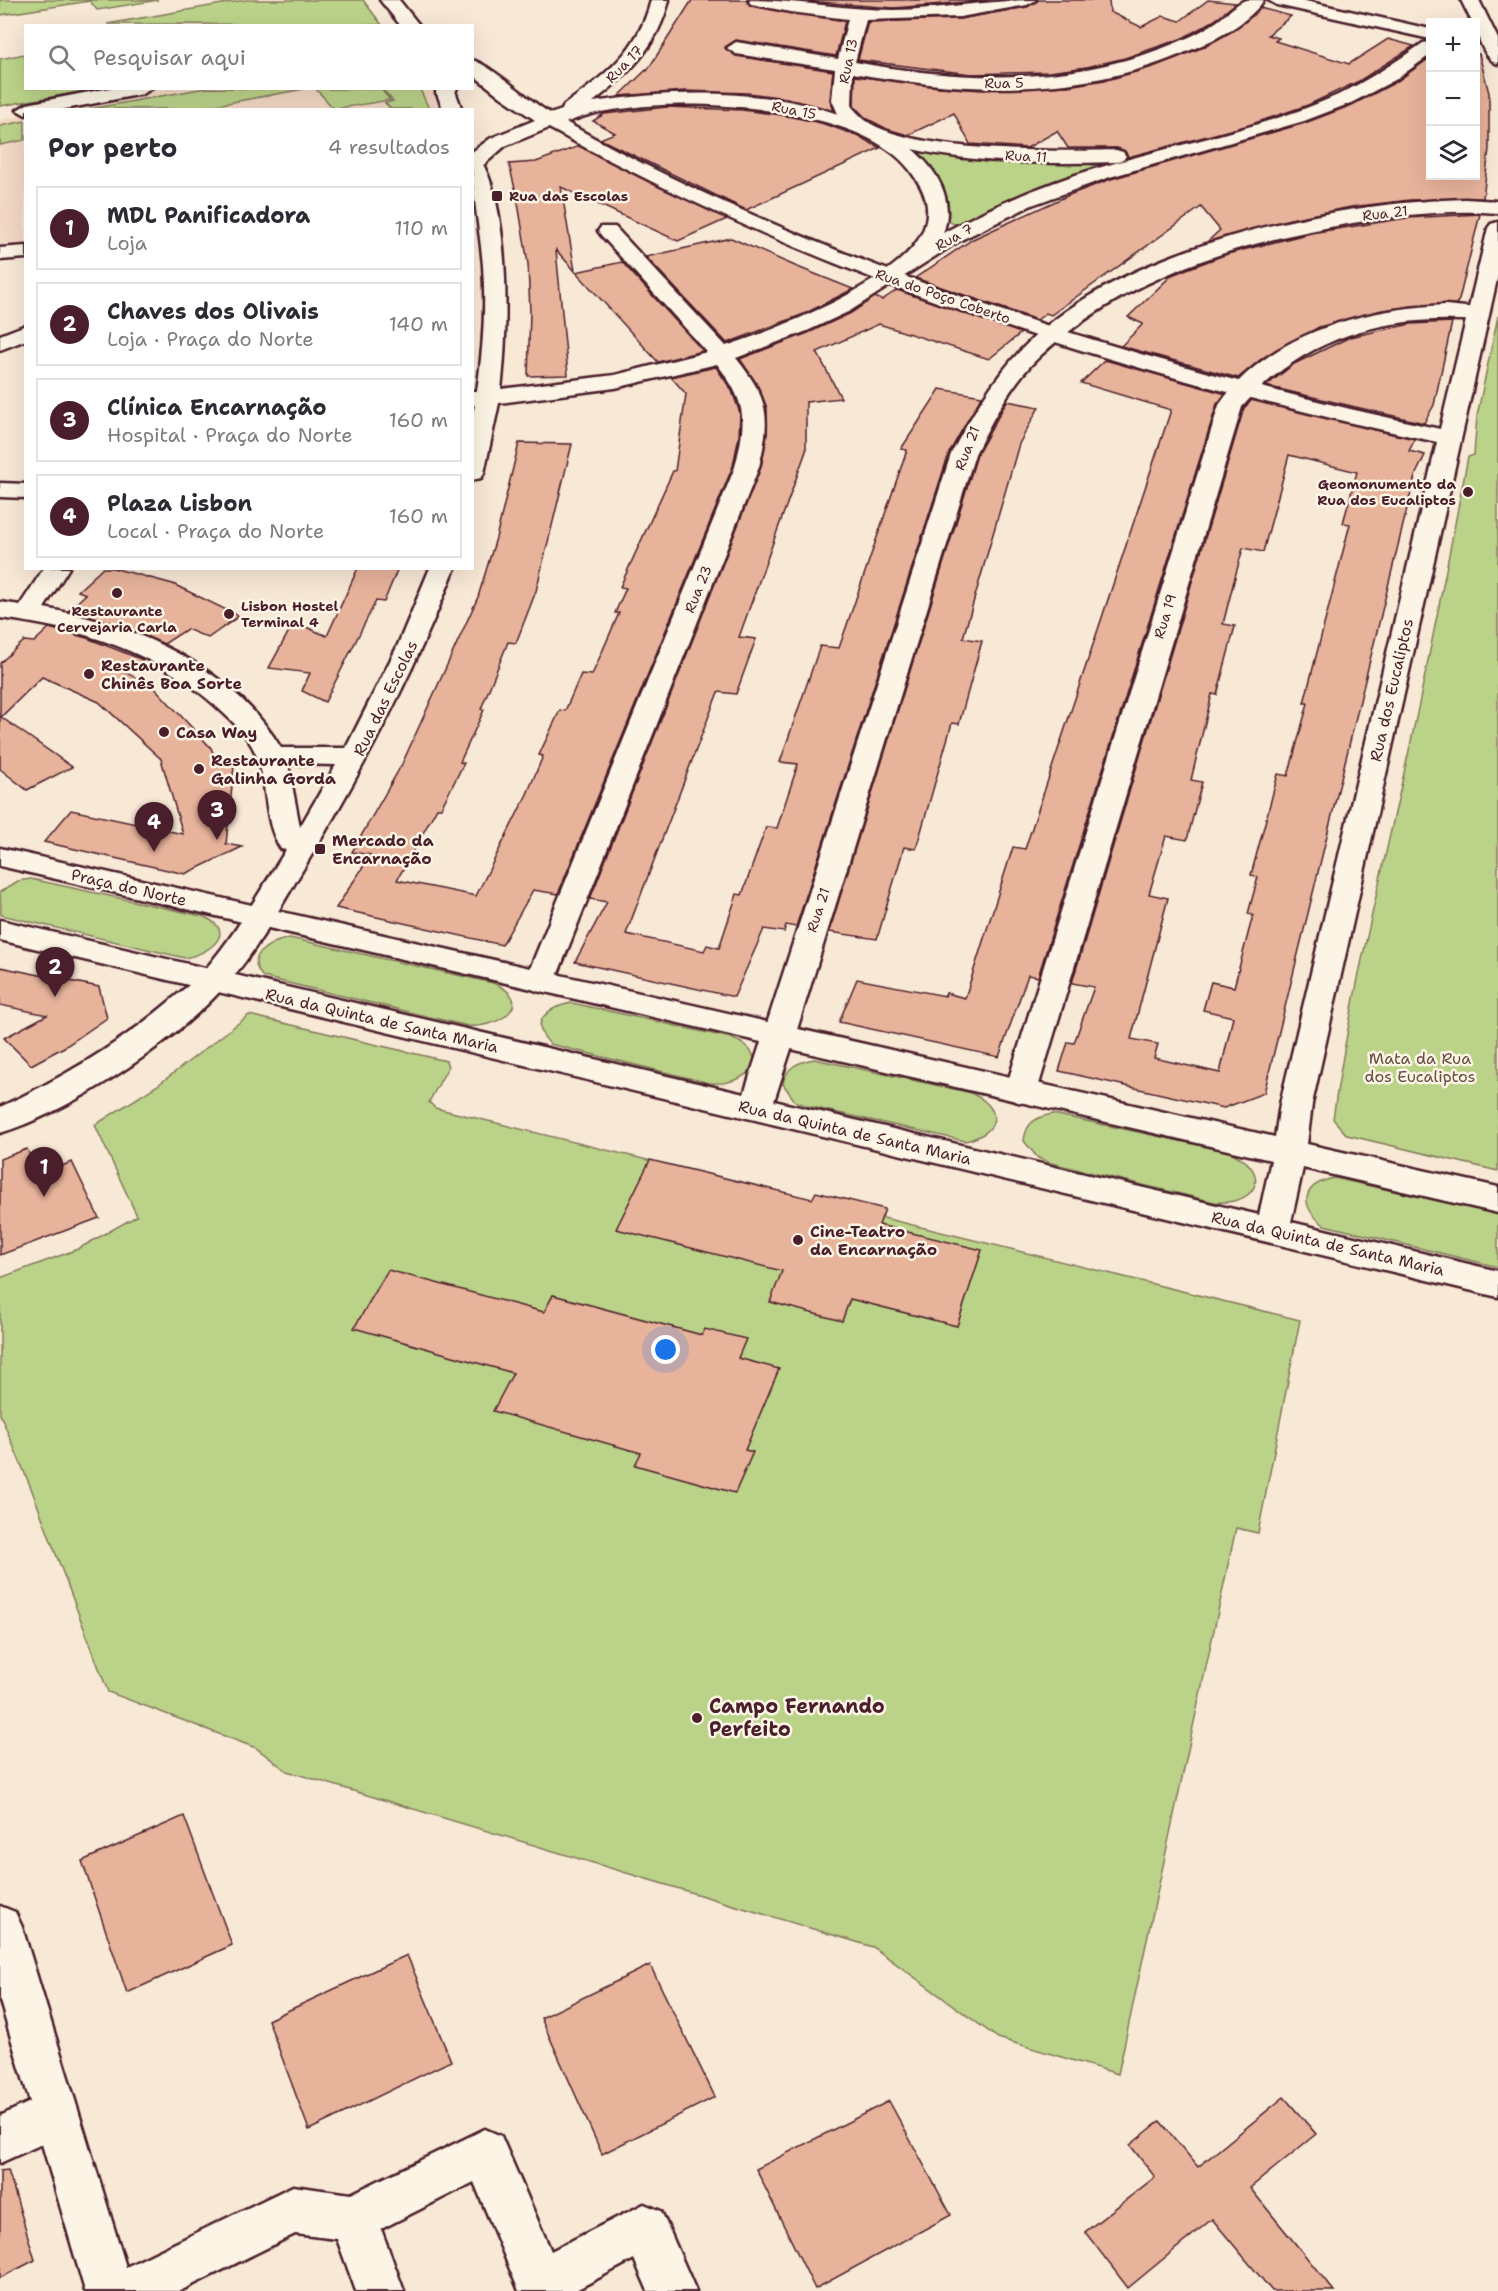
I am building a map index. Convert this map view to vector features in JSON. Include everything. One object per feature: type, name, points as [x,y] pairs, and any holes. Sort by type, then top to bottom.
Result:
[{"type":"street","points":[[389,0],[409,24]]},
{"type":"street","name":"Rua 17","points":[[559,116],[603,86],[632,59],[653,27],[660,0]]},
{"type":"street","points":[[757,0],[817,10],[859,13],[958,11],[1027,0]]},
{"type":"street","name":"Rua 5","points":[[736,48],[848,64],[914,77],[965,82],[1043,82],[1092,75],[1138,63],[1180,48],[1230,21],[1255,0]]},
{"type":"street","points":[[1277,0],[1426,33]]},
{"type":"street","points":[[1470,0],[1482,36],[1498,58]]},
{"type":"street","name":"Rua 13","points":[[859,13],[840,98],[842,106],[855,123],[870,131]]},
{"type":"street","name":"Rua 7","points":[[480,398],[623,379],[721,354],[809,322],[890,278],[913,261],[979,223],[1043,194],[1109,170],[1185,148],[1249,133],[1319,110],[1389,76],[1426,50]]},
{"type":"street","name":"Rua do Poço Coberto","points":[[474,67],[496,84],[559,116],[693,195],[802,243],[890,278],[1051,333],[1243,389],[1449,438]]},
{"type":"street","points":[[474,80],[496,84]]},
{"type":"street","points":[[37,108],[131,90]]},
{"type":"street","name":"Rua 15","points":[[559,116],[639,101],[724,99],[805,111],[870,131],[919,166],[937,197],[938,210],[934,230],[913,261]]},
{"type":"street","points":[[474,161],[488,148],[559,116]]},
{"type":"street","name":"Rua 11","points":[[870,131],[955,150],[1028,157],[1098,157],[1185,148]]},
{"type":"street","points":[[474,133],[492,137],[518,134]]},
{"type":"street","points":[[474,166],[487,216],[494,284],[493,346],[480,398],[474,455]]},
{"type":"street","name":"Rua 21","points":[[756,1108],[963,454],[973,428],[998,388],[1023,358],[1051,333],[1122,287],[1181,260],[1246,239],[1317,222],[1392,211],[1471,205],[1498,207]]},
{"type":"street","name":"Rua dos Eucaliptos","points":[[1272,1230],[1290,1152],[1296,1104],[1498,228]]},
{"type":"street","name":"Rua 23","points":[[540,981],[753,450],[755,434],[752,401],[737,371],[608,231]]},
{"type":"street","points":[[0,254],[24,252]]},
{"type":"street","name":"Rua 19","points":[[1021,1090],[1225,418],[1243,389],[1277,359],[1339,331],[1416,314],[1454,310],[1478,314]]},
{"type":"street","points":[[0,344],[24,333]]},
{"type":"street","points":[[0,490],[24,491]]},
{"type":"street","points":[[28,613],[56,570]]},
{"type":"street","name":"Rua das Escolas","points":[[0,1121],[89,1077],[129,1051],[163,1025],[213,980],[279,884],[356,757],[397,679],[442,570]]},
{"type":"street","points":[[0,610],[28,613],[96,627],[131,639],[191,670],[216,689],[259,734],[271,758],[280,786],[285,831],[291,842],[304,845]]},
{"type":"street","points":[[271,758],[291,754],[356,757]]},
{"type":"street","name":"Praça do Norte","points":[[0,857],[258,916]]},
{"type":"street","points":[[258,916],[1498,1200]]},
{"type":"street","points":[[0,930],[213,980]]},
{"type":"street","name":"Rua da Quinta de Santa Maria","points":[[213,980],[1498,1284]]},
{"type":"street","points":[[0,1927],[109,2291]]},
{"type":"street","points":[[0,2140],[56,2114]]},
{"type":"street","points":[[129,2291],[293,2210],[353,2218],[485,2152],[541,2287],[644,2228],[672,2291]]},
{"type":"street","points":[[353,2218],[380,2291]]},
{"type":"shaded area","points":[[163,90],[435,90],[444,108],[69,108]]},
{"type":"shaded area","points":[[24,116],[24,249],[0,251],[0,120]]},
{"type":"green space","points":[[0,0],[158,0],[97,10],[90,1],[0,15]]},
{"type":"green space","points":[[245,0],[363,0],[381,24],[107,24]]},
{"type":"green space","points":[[24,54],[24,90],[91,90],[0,106],[0,59]]},
{"type":"green space","points":[[194,90],[298,90],[200,108],[95,108]]},
{"type":"green space","points":[[317,90],[382,90],[390,100],[340,108],[333,108]]},
{"type":"green space","points":[[383,90],[420,90],[429,108],[390,108],[385,103],[393,101]]},
{"type":"green space","points":[[24,121],[24,140],[0,145],[0,126]]},
{"type":"green space","points":[[922,150],[1085,162],[1096,166],[962,224],[954,224],[948,221],[948,201],[942,183],[917,154]]},
{"type":"green space","name":"Mata da Rua dos Eucaliptos","points":[[1498,316],[1498,1171],[1347,1135],[1333,1119],[1357,985],[1423,687],[1468,457],[1474,455],[1477,416]]},
{"type":"green space","points":[[31,879],[202,916],[219,928],[220,935],[211,947],[185,958],[1,915],[0,892],[18,881]]},
{"type":"green space","points":[[290,938],[493,983],[506,990],[513,998],[513,1005],[502,1018],[492,1023],[468,1026],[263,977],[256,962],[258,956],[268,946]]},
{"type":"green space","points":[[572,1003],[731,1038],[745,1045],[752,1053],[754,1061],[751,1069],[735,1080],[709,1083],[550,1044],[540,1028],[544,1016],[556,1008]]},
{"type":"green space","points":[[249,1015],[446,1061],[448,1067],[429,1102],[435,1108],[1300,1320],[1258,1533],[1236,1528],[1118,2074],[998,2038],[873,1947],[287,1771],[256,1748],[108,1692],[31,1488],[0,1414],[0,1278],[78,1249],[137,1216],[95,1125],[158,1085]]},
{"type":"green space","points":[[814,1059],[968,1092],[988,1104],[993,1112],[992,1126],[977,1137],[965,1141],[807,1106],[795,1101],[783,1084],[790,1069]]},
{"type":"green space","points":[[1053,1114],[1227,1151],[1241,1158],[1251,1167],[1255,1176],[1255,1184],[1251,1192],[1242,1198],[1230,1202],[1214,1202],[1051,1163],[1038,1158],[1024,1141],[1027,1129],[1033,1122]]},
{"type":"green space","points":[[1334,1178],[1498,1214],[1498,1267],[1324,1225],[1310,1211],[1307,1197],[1315,1186]]},
{"type":"building","points":[[692,0],[746,0],[751,6],[845,21],[836,56],[736,40],[725,47],[736,56],[833,71],[830,100],[834,111],[779,97],[748,93],[685,91],[619,96],[647,71]]},
{"type":"building","points":[[793,0],[990,0],[894,8]]},
{"type":"building","points":[[1038,0],[1109,0],[1110,12],[1141,27],[1163,16],[1180,21],[1208,0],[1236,3],[1215,20],[1183,38],[1125,58],[1087,67],[1049,72],[971,74],[858,60],[868,22],[960,19],[1027,7]]},
{"type":"building","points":[[1260,8],[1291,16],[1268,35],[1279,38],[1275,41],[1349,64],[1388,39],[1414,46],[1359,81],[1308,105],[1249,125],[1128,157],[1125,151],[1117,148],[1068,148],[1057,131],[1027,148],[970,144],[954,113],[908,135],[887,129],[866,118],[854,106],[855,76],[982,90],[1068,86],[1111,79],[1153,67],[1204,47],[1233,31]]},
{"type":"building","points":[[1480,58],[1489,93],[1489,149],[1483,198],[1410,200],[1351,207],[1290,219],[1207,242],[1220,230],[1201,207],[1051,315],[1046,313],[1037,320],[915,278],[973,239],[1069,195],[1111,179],[1305,123],[1352,105],[1396,82],[1426,61],[1426,180],[1480,180]]},
{"type":"building","points":[[667,107],[742,110],[782,115],[821,123],[856,135],[880,148],[746,210],[600,139],[615,133],[593,121],[604,114]]},
{"type":"building","points":[[579,146],[727,219],[678,241],[561,187],[575,271],[556,250],[568,375],[528,376],[530,312],[528,264],[509,164],[536,162]]},
{"type":"building","points":[[1480,214],[1459,300],[1456,304],[1382,310],[1319,327],[1263,358],[1238,378],[1121,346],[1143,324],[1128,317],[1172,275],[1227,254],[1311,233],[1407,218]]},
{"type":"building","points":[[731,238],[853,289],[804,314],[727,343],[646,257]]},
{"type":"building","points":[[622,262],[703,351],[658,362],[576,272]]},
{"type":"building","points":[[897,290],[1021,333],[989,359],[879,324],[817,352],[841,398],[806,402],[806,451],[739,637],[756,639],[736,694],[718,692],[626,934],[704,951],[707,945],[719,948],[737,894],[742,895],[766,827],[777,828],[798,764],[780,762],[820,646],[839,648],[907,450],[901,449],[940,389],[982,396],[949,453],[796,927],[786,925],[784,932],[764,929],[734,997],[575,962],[607,902],[590,899],[761,467],[767,435],[767,408],[757,384],[740,359],[808,333],[851,313],[875,297],[882,300]]},
{"type":"building","points":[[1452,322],[1434,405],[1424,423],[1266,386],[1294,364],[1350,337],[1411,324]]},
{"type":"building","points":[[1105,360],[1226,394],[1217,404],[1038,977],[1028,975],[999,1057],[839,1022],[857,979],[965,998],[1013,847],[1025,849],[1171,410],[1081,383]]},
{"type":"building","points":[[716,367],[732,391],[740,413],[739,436],[733,466],[558,894],[533,890],[502,945],[336,908],[371,855],[352,852],[402,764],[478,597],[496,538],[519,443],[572,444],[536,591],[516,643],[508,642],[481,709],[484,710],[460,762],[464,763],[441,808],[437,808],[397,880],[476,896],[527,794],[543,756],[539,755],[560,710],[565,711],[581,674],[592,675],[619,613],[615,613],[626,588],[620,587],[673,471],[675,471],[686,394],[671,377]]},
{"type":"building","points":[[1252,400],[1415,439],[1409,451],[1425,455],[1415,476],[1264,1093],[1224,1108],[1059,1071],[1068,1042],[1074,1043],[1094,987],[1072,983],[1244,408]],"holes":[[[1289,455],[1357,472],[1343,523],[1350,524],[1304,703],[1308,703],[1288,776],[1278,774],[1251,875],[1258,877],[1248,914],[1253,915],[1234,987],[1211,982],[1203,1010],[1233,1017],[1220,1073],[1154,1058],[1158,1044],[1131,1039],[1168,898],[1149,894],[1166,836],[1187,840],[1202,782],[1191,780],[1212,694],[1217,695],[1235,626],[1223,624],[1243,548],[1263,552]]]},
{"type":"building","points":[[1007,401],[1039,407],[1019,444],[963,638],[982,641],[959,724],[952,723],[916,849],[904,847],[877,939],[829,932],[977,455]]},
{"type":"building","points":[[101,570],[120,570],[173,584],[239,616],[208,638],[187,629],[164,644],[113,623],[68,611],[86,594],[78,591]]},
{"type":"building","points":[[357,570],[397,570],[384,602],[376,601],[325,702],[302,691],[310,673],[269,668],[294,622],[327,636]]},
{"type":"building","points":[[49,628],[87,638],[143,660],[124,672],[152,685],[211,748],[216,760],[235,757],[226,844],[242,847],[185,874],[44,842],[71,810],[183,834],[161,759],[99,702],[42,677],[1,717],[72,767],[27,790],[0,769],[0,663],[24,641],[34,642]]},
{"type":"building","points":[[0,967],[99,987],[107,1018],[66,1046],[31,1065],[4,1038],[47,1015],[0,1005]]},
{"type":"building","points":[[27,1149],[39,1175],[72,1162],[99,1218],[0,1255],[0,1159]]},
{"type":"building","name":"Cine-Teatro da Encarnação","points":[[650,1160],[812,1199],[816,1192],[885,1209],[879,1225],[982,1250],[957,1326],[850,1299],[842,1321],[770,1302],[782,1271],[616,1229]]},
{"type":"building","points":[[388,1270],[544,1312],[553,1295],[702,1335],[705,1329],[746,1339],[738,1358],[779,1369],[745,1450],[753,1452],[735,1493],[635,1465],[641,1453],[493,1411],[513,1373],[354,1328]]},
{"type":"building","points":[[184,1816],[232,1945],[127,1993],[82,1861]]},
{"type":"building","points":[[407,1955],[451,2061],[309,2130],[268,2020]]},
{"type":"building","points":[[650,1965],[715,2097],[602,2154],[541,2018]]},
{"type":"building","points":[[1284,2097],[1316,2134],[1250,2188],[1334,2291],[1272,2291],[1212,2219],[1128,2288],[1085,2232],[1155,2177],[1130,2145],[1160,2121],[1198,2167]]},
{"type":"building","points":[[889,2101],[951,2215],[815,2289],[756,2169]]},
{"type":"building","points":[[8,2170],[35,2260],[0,2278],[0,2171]]},
{"type":"place","name":"Rua das Escolas","points":[[497,196]]},
{"type":"place","name":"Geomonumento da Rua dos Eucaliptos","points":[[1468,492]]},
{"type":"place","name":"Restaurante Cervejaria Carla","points":[[117,593]]},
{"type":"place","name":"Lisbon Hostel Terminal 4","points":[[229,614]]},
{"type":"place","name":"Restaurante Chinês Boa Sorte","points":[[89,674]]},
{"type":"place","name":"Casa Way","points":[[164,732]]},
{"type":"place","name":"Restaurante Galinha Gorda","points":[[199,769]]},
{"type":"place","name":"Clínica Encarnação","points":[[217,840]]},
{"type":"place","name":"Mercado da Encarnação","points":[[320,849]]},
{"type":"place","name":"Plaza Lisbon","points":[[154,852]]},
{"type":"place","name":"Chaves dos Olivais","points":[[55,997]]},
{"type":"place","name":"MDL Panificadora","points":[[44,1197]]},
{"type":"place","name":"Cine-Teatro da Encarnação","points":[[798,1240]]},
{"type":"place","name":"Campo Fernando Perfeito","points":[[697,1718]]}]
